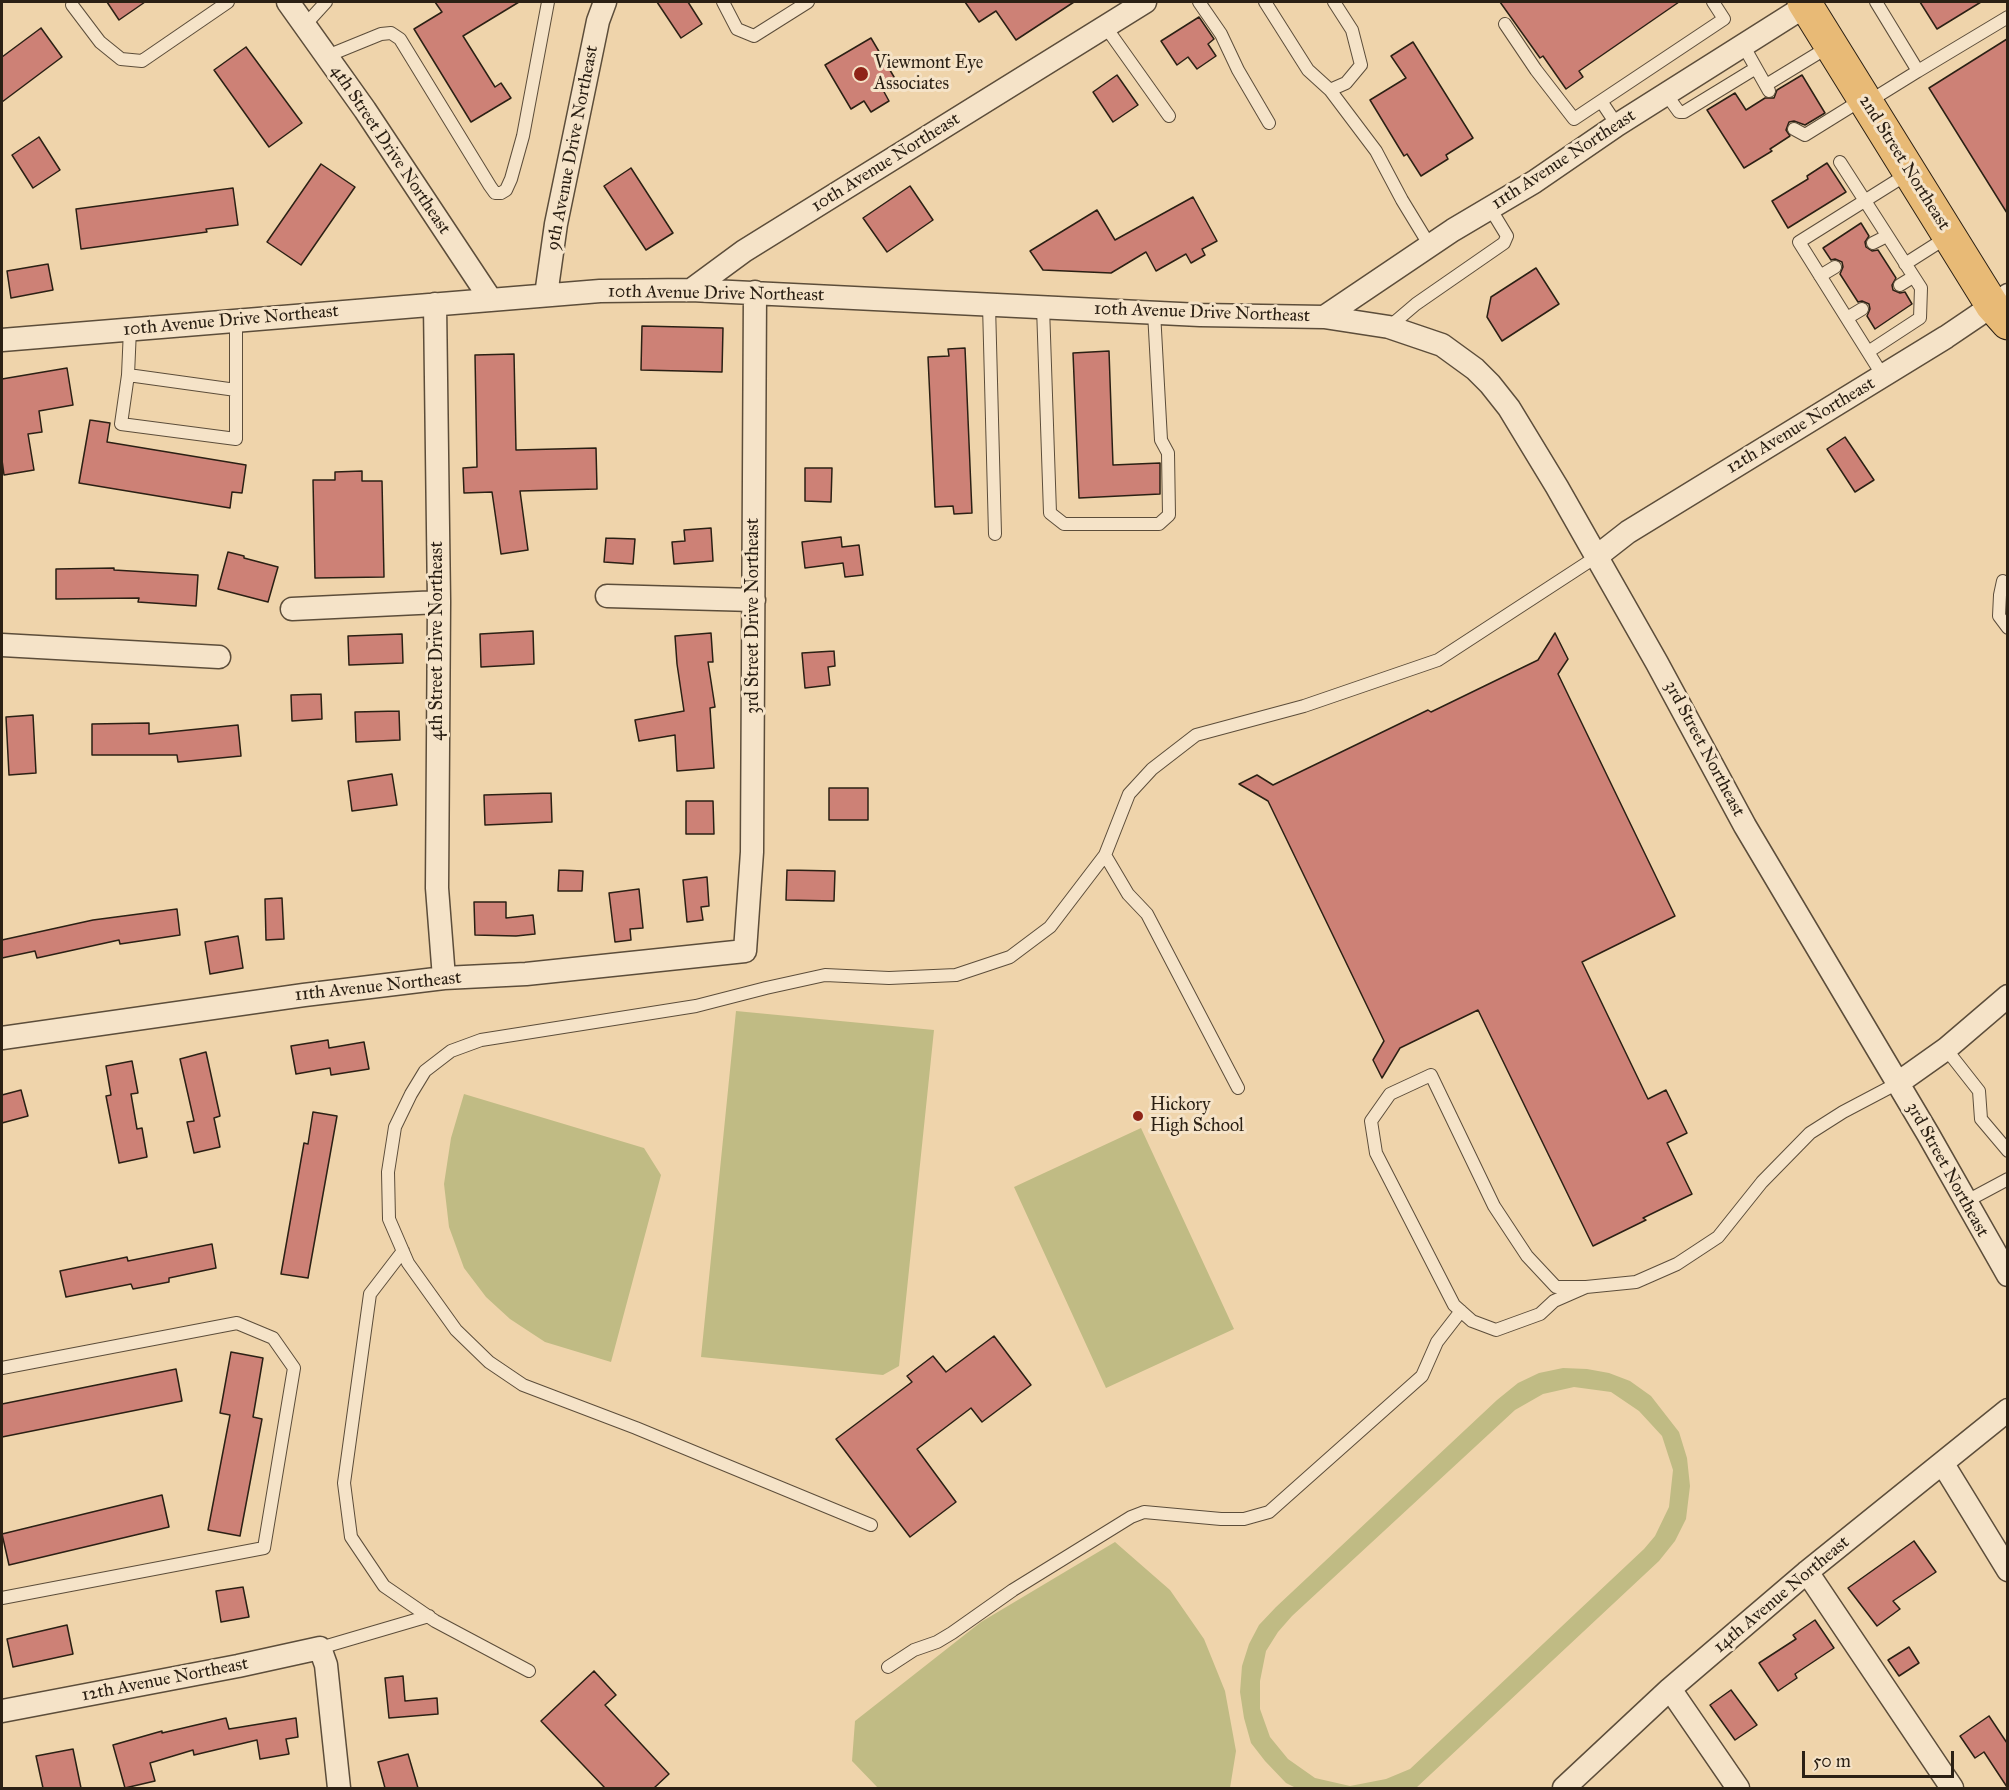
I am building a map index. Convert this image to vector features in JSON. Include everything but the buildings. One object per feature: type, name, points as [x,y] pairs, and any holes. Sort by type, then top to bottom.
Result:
[{"type":"main road","name":"2nd Street Northeast","points":[[1806,3],[1949,236],[2002,308]]},
{"type":"street","name":"4th Street Drive Northeast","points":[[288,2],[365,110],[491,300]]},
{"type":"street","name":"9th Avenue Drive Northeast","points":[[546,295],[558,213],[598,21],[605,2]]},
{"type":"street","name":"10th Avenue Northeast","points":[[691,290],[744,251],[1145,2]]},
{"type":"street","name":"11th Avenue Northeast","points":[[1324,317],[1806,3]]},
{"type":"street","name":"10th Avenue Drive Northeast","points":[[2,340],[600,291],[754,292],[988,305],[1324,317]]},
{"type":"street","name":"3rd Street Drive Northeast","points":[[746,940],[752,852],[754,292]]},
{"type":"street","name":"4th Street Drive Northeast","points":[[435,304],[439,602],[437,888],[444,978]]},
{"type":"street","name":"12th Avenue Northeast","points":[[1596,557],[1628,532],[1946,337],[2002,308]]},
{"type":"street","name":"3rd Street Northeast","points":[[1324,317],[1389,327],[1442,345],[1475,369],[1509,408],[1658,663],[1745,826],[1898,1083],[2007,1275]]},
{"type":"street","points":[[607,596],[754,600]]},
{"type":"street","points":[[292,609],[439,602]]},
{"type":"street","points":[[2,645],[219,657]]},
{"type":"street","name":"11th Avenue Northeast","points":[[2,1038],[304,995],[444,978],[526,974],[745,951],[746,940]]},
{"type":"street","points":[[1898,1083],[1946,1049],[2007,996]]},
{"type":"street","name":"14th Avenue Northeast","points":[[1564,1788],[1670,1689],[1807,1572],[2007,1410]]},
{"type":"street","points":[[1943,1464],[2007,1570]]},
{"type":"street","points":[[1807,1572],[1952,1788]]},
{"type":"street","name":"12th Avenue Northeast","points":[[2,1711],[321,1652]]},
{"type":"street","points":[[321,1652],[326,1665],[339,1788]]},
{"type":"street","points":[[1670,1689],[1738,1788]]},
{"type":"lane","points":[[72,5],[100,42],[121,59],[142,61],[228,2]]},
{"type":"lane","points":[[305,25],[326,2]]},
{"type":"lane","points":[[327,56],[381,34],[392,33],[400,39],[490,186],[495,193],[501,193],[506,190],[511,179],[523,136],[548,2]]},
{"type":"lane","points":[[723,2],[736,29],[754,36],[808,2]]},
{"type":"lane","points":[[1199,2],[1221,34],[1238,70],[1269,123]]},
{"type":"lane","points":[[1265,2],[1308,70],[1330,90],[1376,151],[1430,246]]},
{"type":"lane","points":[[1330,90],[1346,83],[1361,65],[1352,30],[1334,2]]},
{"type":"lane","points":[[1505,24],[1536,70],[1574,119],[1724,19],[1713,2]]},
{"type":"lane","points":[[1876,2],[1918,71]]},
{"type":"lane","points":[[1794,129],[1805,135],[2007,17]]},
{"type":"lane","points":[[1105,26],[1169,116]]},
{"type":"lane","points":[[1743,45],[1768,88],[1831,45]]},
{"type":"lane","points":[[1666,94],[1679,112],[1684,112],[1756,68]]},
{"type":"lane","points":[[1601,101],[1617,125]]},
{"type":"lane","points":[[1840,162],[1921,288],[1920,318],[1868,352]]},
{"type":"lane","points":[[1883,376],[1799,242],[1910,172]]},
{"type":"lane","points":[[1389,327],[1416,304],[1504,243],[1507,236],[1490,208]]},
{"type":"lane","points":[[1874,243],[1887,236]]},
{"type":"lane","points":[[1905,264],[1949,236]]},
{"type":"lane","points":[[1820,276],[1835,267]]},
{"type":"lane","points":[[1900,285],[1913,277]]},
{"type":"lane","points":[[988,305],[994,534]]},
{"type":"lane","points":[[1043,307],[1050,513],[1064,524],[1159,524],[1169,515],[1168,453],[1161,440],[1154,312]]},
{"type":"lane","points":[[1847,318],[1862,309]]},
{"type":"lane","points":[[129,329],[128,375],[121,424],[236,440],[236,320]]},
{"type":"lane","points":[[128,375],[236,390]]},
{"type":"lane","points":[[871,1525],[636,1428],[523,1385],[489,1362],[456,1330],[408,1263],[389,1218],[388,1172],[395,1127],[425,1071],[451,1051],[481,1040],[696,1006],[825,975],[889,978],[956,975],[1010,957],[1050,927],[1105,855],[1129,794],[1152,769],[1196,735],[1304,706],[1438,660],[1596,557]]},
{"type":"lane","points":[[2003,581],[1999,615],[2007,628]]},
{"type":"lane","points":[[1105,855],[1128,894],[1147,914],[1238,1088]]},
{"type":"lane","points":[[1946,1049],[1979,1091],[1981,1119],[2007,1151]]},
{"type":"lane","points":[[1586,1287],[1554,1301],[1540,1314],[1496,1330],[1472,1322],[1454,1305],[1376,1154],[1371,1120],[1390,1094],[1431,1075],[1494,1206],[1527,1256],[1556,1287],[1586,1287],[1636,1282],[1677,1264],[1718,1237],[1762,1182],[1810,1133],[1843,1112],[1898,1083]]},
{"type":"lane","points":[[1965,1202],[2007,1179]]},
{"type":"lane","points":[[403,1251],[370,1294],[344,1483],[351,1537],[384,1586],[429,1616],[529,1671]]},
{"type":"lane","points":[[888,1667],[914,1650],[937,1642],[1013,1590],[1131,1517],[1144,1512],[1244,1519],[1269,1512],[1422,1376],[1437,1342],[1461,1311]]},
{"type":"lane","points":[[2,1368],[237,1323],[273,1338],[294,1368],[264,1548],[2,1598]]},
{"type":"lane","points":[[321,1652],[429,1616]]},
{"type":"shaded area","points":[[736,1011],[934,1030],[899,1366],[883,1375],[701,1357]]},
{"type":"shaded area","points":[[464,1094],[644,1148],[661,1175],[611,1362],[545,1342],[510,1319],[486,1297],[464,1268],[449,1227],[444,1184],[451,1138]]},
{"type":"shaded area","points":[[1141,1128],[1234,1329],[1106,1388],[1014,1187]]},
{"type":"shaded area","points":[[1563,1368],[1609,1373],[1630,1381],[1651,1396],[1679,1432],[1687,1458],[1690,1486],[1686,1519],[1675,1541],[1659,1561],[1416,1788],[1296,1788],[1286,1783],[1251,1743],[1244,1718],[1240,1692],[1242,1666],[1249,1644],[1259,1625],[1497,1400],[1518,1383],[1539,1373]],"holes":[[[1574,1387],[1611,1392],[1639,1411],[1662,1436],[1673,1470],[1669,1507],[1655,1536],[1644,1549],[1410,1769],[1386,1779],[1350,1786],[1315,1778],[1288,1759],[1270,1737],[1260,1709],[1260,1681],[1266,1651],[1292,1616],[1515,1410],[1543,1394]]]},
{"type":"shaded area","points":[[1115,1542],[1170,1590],[1204,1639],[1225,1691],[1236,1751],[1230,1788],[878,1788],[852,1761],[855,1721],[981,1622]]},
{"type":"place","name":"Viewmont Eye Associates","points":[[861,74]]},
{"type":"place","name":"Hickory High School","points":[[1138,1116]]}]
